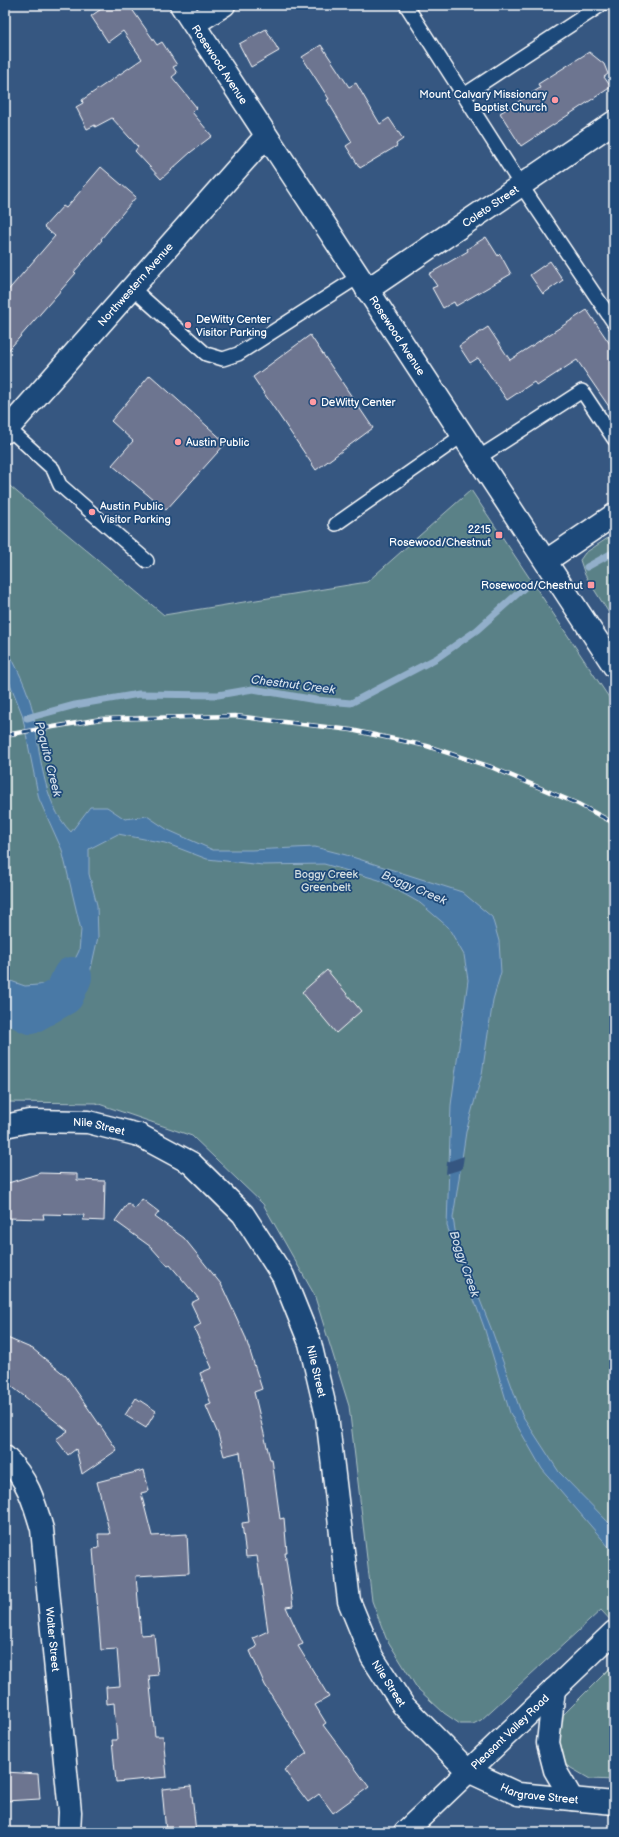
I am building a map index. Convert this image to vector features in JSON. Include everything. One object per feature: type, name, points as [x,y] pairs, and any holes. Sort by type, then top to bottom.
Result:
[{"type":"street","name":"Rosewood Avenue","points":[[181,5],[614,666]]},
{"type":"street","points":[[194,24],[224,5]]},
{"type":"street","name":"Coleto Street","points":[[363,283],[521,185],[614,122]]},
{"type":"street","name":"Northwestern Avenue","points":[[7,430],[266,136]]},
{"type":"street","points":[[546,561],[614,515]]},
{"type":"street","name":"Nile Street","points":[[5,1126],[29,1122],[88,1122],[139,1135],[190,1163],[243,1214],[283,1276],[310,1343],[328,1416],[349,1601],[372,1657],[403,1706],[468,1771]]},
{"type":"street","name":"Walter Street","points":[[5,1457],[13,1465],[32,1494],[42,1529],[70,1812],[69,1832]]},
{"type":"street","name":"Pleasant Valley Road","points":[[405,1832],[614,1632]]},
{"type":"street","points":[[554,1689],[548,1743],[555,1770],[572,1800]]},
{"type":"street","name":"Hargrave Street","points":[[468,1771],[518,1794],[614,1803]]},
{"type":"lane","points":[[406,5],[521,185],[614,323]]},
{"type":"lane","points":[[464,95],[601,5]]},
{"type":"lane","points":[[132,288],[206,354],[223,359],[238,354],[363,283]]},
{"type":"lane","points":[[478,458],[582,390],[614,439]]},
{"type":"lane","points":[[7,430],[53,469],[60,485],[147,562]]},
{"type":"lane","points":[[336,524],[463,435]]},
{"type":"green space","name":"Boggy Creek Greenbelt","points":[[5,482],[164,615],[367,582],[471,490],[614,705],[614,1624],[601,1610],[481,1720],[473,1724],[460,1724],[444,1713],[417,1688],[386,1638],[372,1601],[349,1406],[314,1294],[263,1204],[192,1136],[96,1103],[5,1102]]},
{"type":"green space","points":[[614,534],[614,621],[585,575],[580,560],[585,553]]},
{"type":"green space","points":[[614,1664],[614,1780],[590,1779],[559,1761],[557,1721]]},
{"type":"water","points":[[5,645],[31,703],[40,759],[48,791],[61,820],[71,832],[90,807],[107,807],[125,819],[147,816],[168,830],[213,850],[315,847],[346,855],[462,892],[492,917],[499,941],[501,972],[493,1000],[482,1074],[466,1132],[453,1218],[457,1242],[491,1328],[522,1415],[559,1472],[614,1528],[614,1553],[542,1469],[510,1413],[484,1327],[447,1226],[451,1105],[468,980],[464,955],[448,927],[420,903],[379,880],[324,864],[263,865],[207,859],[165,843],[118,834],[89,849],[89,874],[97,905],[98,937],[90,973],[64,1008],[42,1015],[5,1004],[5,979],[25,986],[63,983],[79,951],[81,930],[62,850],[39,799],[22,714],[5,671]]},
{"type":"pier","points":[[464,1156],[462,1169],[446,1174],[447,1162]]},
{"type":"building","points":[[107,5],[129,5],[157,45],[162,42],[177,65],[173,67],[177,73],[172,77],[197,108],[192,112],[212,136],[191,152],[161,179],[135,151],[138,147],[112,118],[95,127],[95,125],[87,129],[76,107],[83,103],[82,100],[142,59],[123,31],[108,42],[91,16]]},
{"type":"building","points":[[266,29],[279,51],[251,67],[239,44]]},
{"type":"building","points":[[321,45],[349,87],[356,83],[380,124],[389,118],[403,139],[396,144],[397,146],[360,168],[346,146],[352,142],[327,100],[329,99],[302,57]]},
{"type":"building","name":"Mount Calvary Missionary Baptist Church","points":[[589,52],[604,64],[608,74],[604,77],[611,87],[521,146],[500,113],[540,88],[538,84]]},
{"type":"building","points":[[101,167],[136,197],[74,272],[76,273],[5,354],[5,294],[55,236],[44,227],[63,206],[66,208]]},
{"type":"building","points":[[486,237],[498,256],[500,254],[511,274],[456,306],[454,302],[443,308],[432,288],[437,286],[429,274],[468,251],[467,249]]},
{"type":"building","points":[[550,261],[563,280],[543,294],[530,275]]},
{"type":"building","points":[[587,310],[614,350],[614,414],[577,360],[537,386],[534,382],[507,400],[478,358],[470,363],[459,346],[488,327],[510,360]]},
{"type":"building","name":"DeWitty Center","points":[[310,335],[373,428],[316,470],[253,377]]},
{"type":"building","name":"Austin Public","points":[[150,375],[226,443],[166,510],[112,465],[133,441],[111,421]]},
{"type":"building","points":[[327,970],[361,1011],[336,1033],[302,992]]},
{"type":"building","points":[[40,1173],[77,1174],[77,1180],[105,1181],[104,1221],[83,1220],[84,1215],[43,1214],[44,1219],[5,1218],[5,1184]]},
{"type":"building","points":[[142,1199],[159,1212],[155,1217],[184,1238],[221,1284],[245,1336],[262,1389],[254,1392],[270,1459],[272,1459],[280,1519],[284,1518],[287,1553],[285,1553],[293,1606],[286,1607],[303,1644],[298,1646],[329,1697],[315,1705],[326,1723],[323,1725],[369,1787],[333,1813],[319,1794],[308,1802],[284,1770],[307,1753],[265,1685],[250,1651],[257,1647],[253,1638],[268,1631],[257,1556],[246,1557],[242,1523],[249,1522],[240,1452],[224,1456],[218,1434],[206,1406],[211,1404],[200,1373],[212,1368],[194,1328],[201,1324],[191,1303],[199,1299],[170,1265],[168,1266],[151,1247],[115,1221],[128,1203],[135,1209]]},
{"type":"building","points":[[5,1337],[33,1349],[66,1376],[117,1450],[82,1474],[76,1449],[68,1455],[56,1439],[68,1431],[5,1381]]},
{"type":"building","points":[[136,1398],[156,1411],[146,1428],[125,1415]]},
{"type":"building","points":[[144,1470],[149,1491],[141,1493],[152,1536],[187,1534],[189,1573],[136,1576],[141,1635],[154,1634],[158,1675],[149,1676],[155,1736],[163,1736],[167,1777],[116,1782],[112,1740],[117,1740],[114,1703],[107,1704],[106,1687],[120,1686],[117,1649],[101,1650],[93,1549],[99,1548],[98,1534],[110,1534],[97,1482]]},
{"type":"building","points":[[5,1772],[38,1774],[40,1799],[5,1801]]},
{"type":"building","points":[[191,1786],[196,1832],[166,1832],[162,1789]]},
{"type":"waterway","name":"Chestnut Creek","points":[[587,567],[614,552]]},
{"type":"waterway","name":"Chestnut Creek","points":[[27,718],[75,705],[139,694],[218,695],[253,689],[316,700],[351,703],[437,658],[477,630],[524,588]]},
{"type":"waterway","name":"Boggy Creek","points":[[5,1001],[30,1014],[64,995],[72,977]]},
{"type":"railway","points":[[5,735],[101,719],[235,716],[351,730],[427,746],[491,767],[578,804],[614,823]]},
{"type":"place","name":"Mount Calvary Missionary Baptist Church","points":[[555,100]]},
{"type":"place","name":"DeWitty Center Visitor Parking","points":[[188,325]]},
{"type":"place","name":"DeWitty Center","points":[[313,402]]},
{"type":"place","name":"Austin Public","points":[[178,442]]},
{"type":"place","name":"Austin Public Visitor Parking","points":[[92,512]]},
{"type":"place","name":"2215 Rosewood/Chestnut","points":[[499,535]]},
{"type":"place","name":"Rosewood/Chestnut","points":[[591,585]]},
{"type":"water label","name":"Poquito Creek","points":[[48,759]]}]
